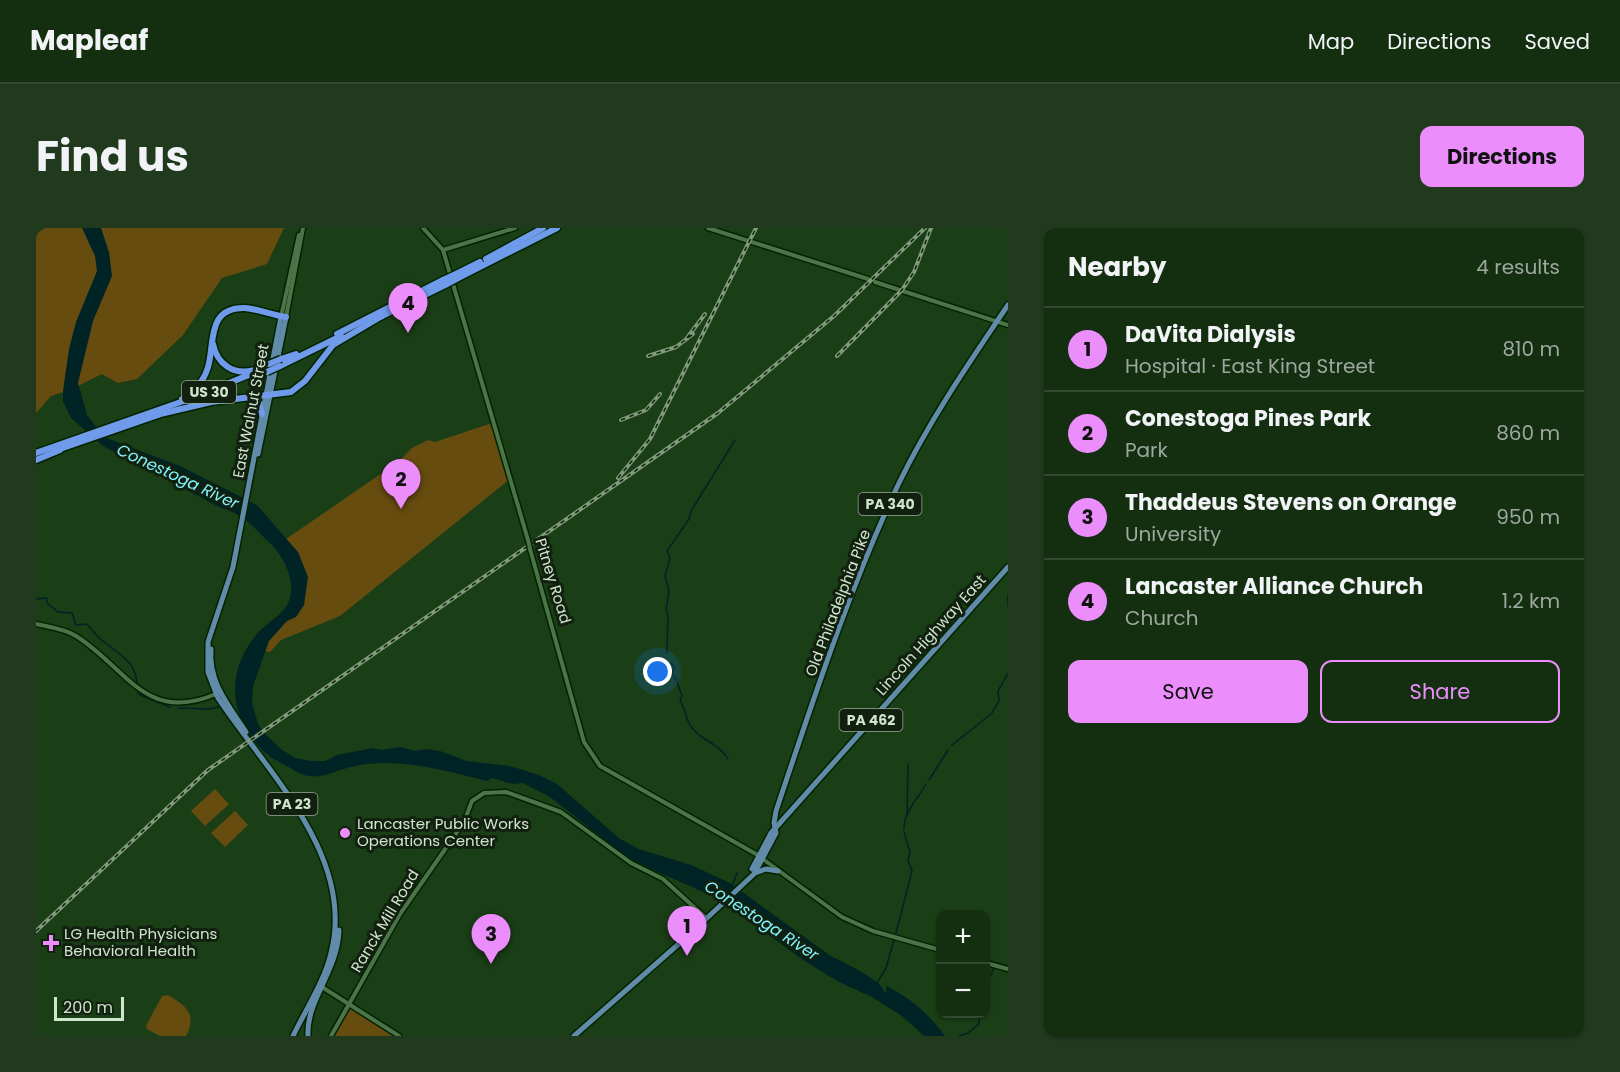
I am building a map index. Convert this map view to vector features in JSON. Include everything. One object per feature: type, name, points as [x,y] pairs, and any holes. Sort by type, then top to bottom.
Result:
[{"type":"highway","points":[[480,262],[543,228]]},
{"type":"highway","name":"US 30","points":[[459,275],[480,262],[551,228]]},
{"type":"highway","name":"US 30","points":[[74,441],[156,415],[268,368],[557,228]]},
{"type":"highway","name":"US 30","points":[[280,362],[382,316],[445,282]]},
{"type":"highway","points":[[149,414],[184,398],[199,385],[209,364],[212,332],[224,315],[243,308],[283,318]]},
{"type":"highway","points":[[268,368],[248,371],[228,367],[215,351],[214,334],[222,320],[236,312],[249,311],[283,318]]},
{"type":"highway","points":[[156,415],[211,402],[286,393],[297,388],[333,345],[382,316]]},
{"type":"highway","name":"US 30","points":[[137,420],[268,368]]},
{"type":"highway","points":[[250,397],[259,403],[262,414]]},
{"type":"highway","points":[[36,455],[74,441]]},
{"type":"highway","points":[[36,455],[74,441]]},
{"type":"main road","points":[[283,318],[302,228]]},
{"type":"main road","name":"Pitney Road","points":[[423,228],[443,250],[528,540],[584,742],[592,758],[618,778],[760,858],[820,903],[848,920],[873,931],[936,949]]},
{"type":"main road","points":[[443,250],[515,228]]},
{"type":"main road","points":[[708,228],[868,279]]},
{"type":"main road","points":[[875,282],[1008,325]]},
{"type":"main road","name":"Old Philadelphia Pike","points":[[777,828],[774,823],[776,811],[800,738],[851,597],[893,496],[937,415],[1008,305]]},
{"type":"main road","name":"East Walnut Street","points":[[283,318],[231,587],[211,646],[213,675],[218,693],[303,814],[326,861],[337,903],[339,934],[335,958],[293,1036]]},
{"type":"main road","name":"East Walnut Street","points":[[255,460],[262,414],[268,396]]},
{"type":"main road","name":"Lincoln Highway East","points":[[745,880],[777,828],[1008,567]]},
{"type":"main road","points":[[36,624],[76,635],[133,684],[161,700],[189,704],[218,693]]},
{"type":"main road","name":"Ranck Mill Road","points":[[331,1036],[400,914],[464,822],[472,801],[484,794],[498,792],[512,794],[565,814],[631,863],[663,879],[706,918]]},
{"type":"main road","name":"Lincoln Highway East","points":[[745,880],[754,874],[760,858]]},
{"type":"main road","points":[[754,874],[766,869],[778,871]]},
{"type":"main road","name":"PA 462","points":[[574,1036],[745,880]]},
{"type":"main road","points":[[990,964],[1008,969]]},
{"type":"main road","points":[[320,987],[399,1036]]},
{"type":"main road","name":"East Walnut Street","points":[[308,1036],[309,1019],[320,987]]},
{"type":"shaded area","points":[[36,228],[284,228],[267,264],[222,278],[183,335],[137,379],[118,383],[102,374],[70,390],[51,396],[36,413]]},
{"type":"shaded area","points":[[492,423],[510,479],[340,616],[281,640],[270,652],[255,650],[298,592],[286,539],[398,462],[412,448],[428,440],[435,442]]},
{"type":"shaded area","points":[[215,789],[229,804],[205,826],[191,811]]},
{"type":"shaded area","points":[[235,811],[248,825],[225,847],[211,833]]},
{"type":"shaded area","points":[[168,995],[185,1007],[188,1012],[190,1022],[186,1036],[160,1036],[147,1029],[146,1026],[162,996]]},
{"type":"shaded area","points":[[350,1007],[396,1036],[333,1036]]},
{"type":"water","name":"Conestoga River","points":[[82,228],[101,228],[109,252],[112,276],[93,321],[78,383],[87,415],[104,437],[180,466],[257,505],[298,552],[308,577],[304,605],[296,617],[287,621],[269,641],[253,686],[252,703],[258,724],[282,750],[296,758],[325,761],[337,755],[373,748],[381,750],[401,747],[415,751],[426,749],[440,751],[467,761],[510,766],[539,775],[557,784],[620,839],[639,849],[691,865],[730,883],[829,955],[873,979],[886,993],[886,986],[910,1001],[933,1021],[945,1036],[924,1036],[902,1016],[803,960],[721,900],[629,859],[550,797],[523,783],[513,784],[492,778],[487,781],[422,766],[389,763],[355,766],[325,775],[311,776],[303,775],[268,755],[245,728],[235,697],[235,681],[246,650],[256,635],[287,605],[291,580],[276,550],[242,518],[103,446],[71,418],[63,401],[69,349],[76,322],[97,271],[95,256]]},
{"type":"waterway","points":[[667,653],[668,616],[666,610],[669,591],[665,576],[670,558],[667,551],[689,519],[691,511],[735,440]]},
{"type":"waterway","points":[[1008,595],[1008,606]]},
{"type":"waterway","points":[[36,599],[47,598],[47,603],[58,612],[72,613],[76,625],[86,624],[129,663],[136,676],[137,685]]},
{"type":"waterway","points":[[671,663],[674,667],[672,674],[682,696],[680,701],[690,725],[728,759]]},
{"type":"waterway","points":[[952,745],[991,714],[999,701],[998,691],[1008,673]]},
{"type":"waterway","points":[[136,689],[140,695],[170,707]]},
{"type":"waterway","points":[[178,708],[219,707]]},
{"type":"waterway","points":[[929,780],[948,750]]},
{"type":"waterway","points":[[907,816],[908,764]]},
{"type":"waterway","points":[[904,829],[906,816],[926,784]]},
{"type":"waterway","points":[[896,933],[912,871],[908,860],[910,852],[904,832]]},
{"type":"waterway","name":"Conestoga River","points":[[732,886],[737,873]]},
{"type":"waterway","points":[[877,983],[886,968],[894,940]]},
{"type":"waterway","points":[[990,976],[994,968]]},
{"type":"waterway","points":[[959,1036],[968,1033],[979,1024],[979,1018]]},
{"type":"railway","points":[[618,478],[650,439],[756,228]]},
{"type":"railway","points":[[36,931],[208,770],[718,413],[834,316],[925,228]]},
{"type":"railway","points":[[837,356],[902,290],[914,272],[931,228]]},
{"type":"railway","points":[[687,338],[705,314]]},
{"type":"railway","points":[[648,356],[676,347],[693,334]]},
{"type":"railway","points":[[621,420],[646,410],[660,394]]},
{"type":"place","name":"Lancaster Alliance Church","points":[[408,333]]},
{"type":"place","name":"Conestoga Pines Park","points":[[401,509]]},
{"type":"place","name":"Lancaster Public Works Operations Center","points":[[345,833]]},
{"type":"place","name":"LG Health Physicians Behavioral Health","points":[[51,943]]},
{"type":"place","name":"DaVita Dialysis","points":[[687,956]]},
{"type":"place","name":"Thaddeus Stevens on Orange","points":[[491,964]]}]
